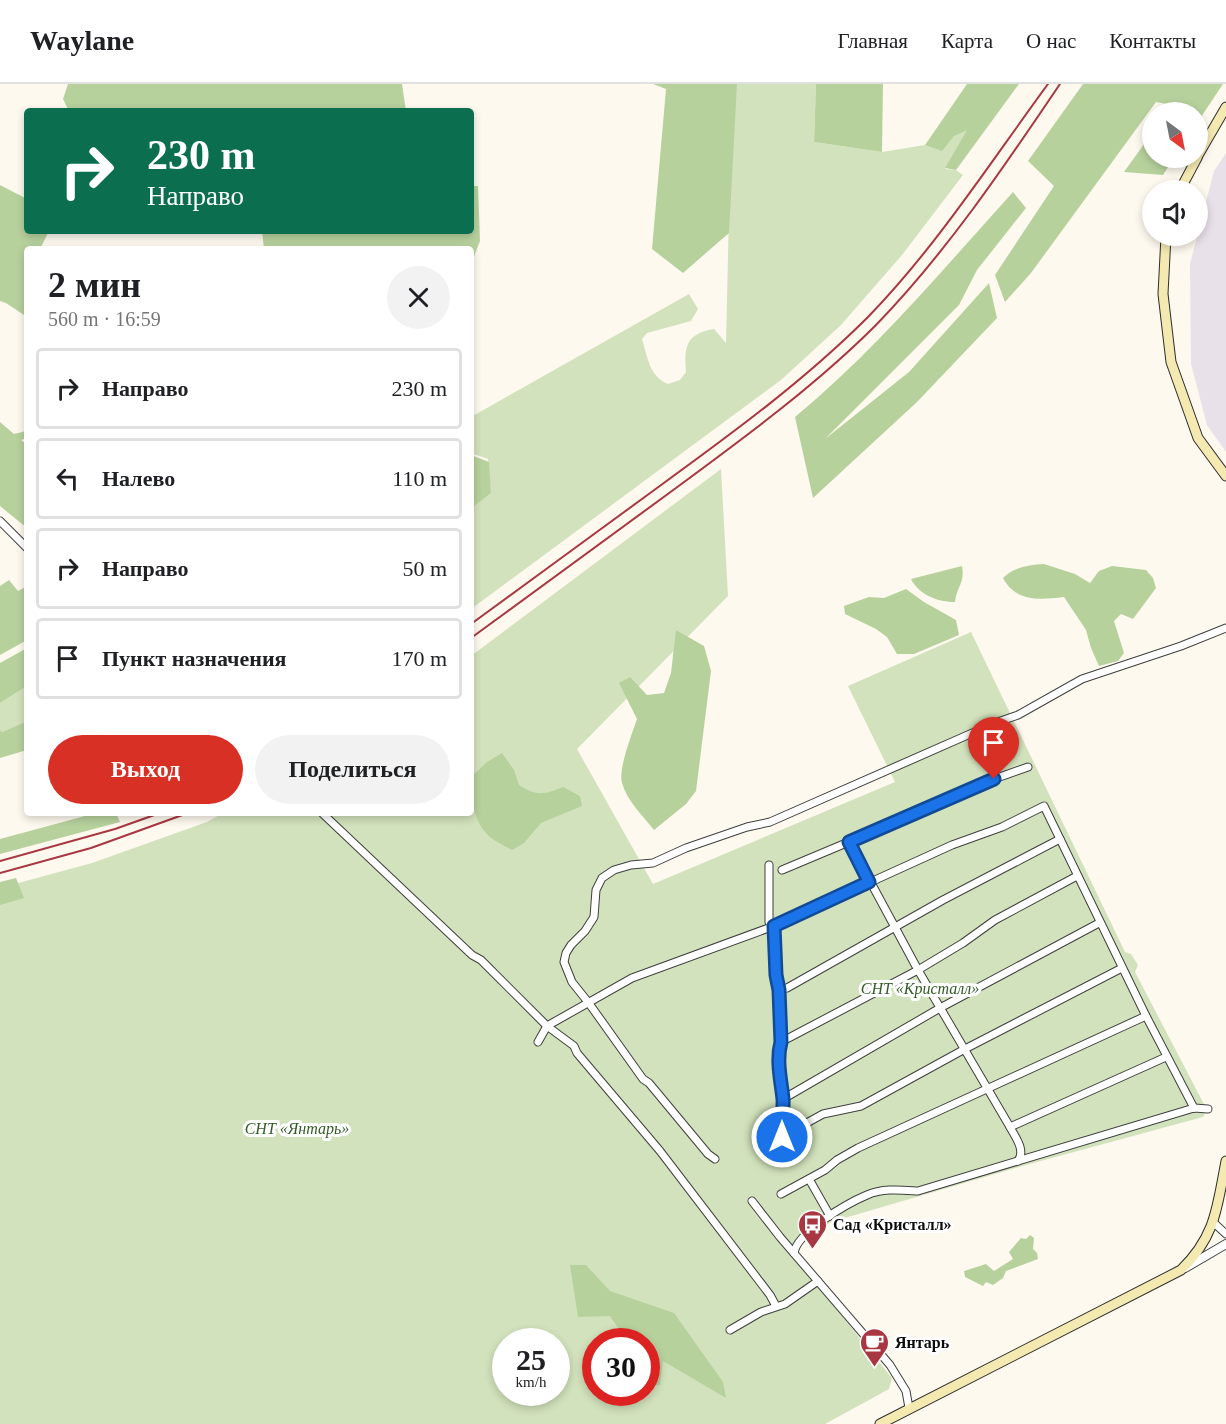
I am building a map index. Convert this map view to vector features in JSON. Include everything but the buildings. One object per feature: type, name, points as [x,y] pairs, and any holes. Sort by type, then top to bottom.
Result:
[{"type":"main road","points":[[1208,138],[1226,107]]},
{"type":"main road","points":[[1165,246],[1163,294],[1171,362],[1198,438],[1226,476]]},
{"type":"main road","points":[[880,1424],[1181,1270],[1194,1258],[1207,1239],[1213,1222],[1226,1161]]},
{"type":"street","points":[[0,522],[24,545]]},
{"type":"street","points":[[715,1159],[708,1154],[649,1083],[643,1079],[572,982],[564,962],[566,953],[591,923],[596,910],[598,886],[602,878],[614,870],[631,865],[653,863],[686,848],[747,827],[770,822],[1018,715],[1082,679],[1181,646],[1226,628]]},
{"type":"street","points":[[782,870],[963,794],[976,785],[1028,767]]},
{"type":"street","points":[[537,1042],[547,1026],[632,978],[774,926],[952,845],[1002,827],[1044,806],[1099,923],[1194,1108]]},
{"type":"street","points":[[325,816],[472,955],[481,960],[547,1026],[574,1047],[612,1096],[636,1122],[763,1285],[776,1306]]},
{"type":"street","points":[[779,990],[787,988],[943,900],[1060,839]]},
{"type":"street","points":[[849,842],[894,928],[963,1050],[1010,1127],[1022,1150],[1022,1157],[1018,1161]]},
{"type":"street","points":[[769,865],[769,922],[774,926],[776,975],[779,990],[782,1137]]},
{"type":"street","points":[[781,1042],[918,970],[963,943],[995,920],[1077,876]]},
{"type":"street","points":[[783,1099],[940,1008],[1099,923]]},
{"type":"street","points":[[765,1146],[823,1114],[861,1106],[963,1050],[1122,968]]},
{"type":"street","points":[[781,1194],[858,1148],[1146,1017]]},
{"type":"street","points":[[1010,1127],[1166,1057]]},
{"type":"street","points":[[794,1253],[799,1241],[814,1228],[867,1195],[889,1190],[918,1191],[1194,1108],[1208,1108]]},
{"type":"street","points":[[809,1179],[830,1216]]},
{"type":"street","points":[[752,1201],[890,1365],[906,1391],[909,1408]]},
{"type":"street","points":[[1213,1222],[1226,1234]]},
{"type":"street","points":[[1181,1270],[1226,1244]]},
{"type":"street","points":[[730,1330],[761,1311],[785,1304],[818,1281]]},
{"type":"shaded area","points":[[1226,153],[1226,452],[1207,425],[1191,364],[1190,264],[1195,246],[1208,246],[1208,194],[1214,171]]},
{"type":"green space","points":[[68,84],[402,84],[406,108],[68,108],[63,99]]},
{"type":"green space","points":[[653,84],[737,84],[729,233],[683,273],[652,249],[666,89]]},
{"type":"green space","points":[[732,84],[816,84],[814,142],[882,152],[925,145],[942,150],[954,135],[968,129],[945,169],[956,170],[963,175],[902,255],[841,325],[781,380],[474,607],[474,507],[491,493],[488,459],[474,454],[474,415],[689,294],[698,309],[691,321],[647,333],[642,339],[653,371],[668,384],[680,380],[686,372],[689,343],[692,338],[705,331],[714,329],[726,343]]},
{"type":"green space","points":[[816,84],[883,84],[882,152],[814,142]]},
{"type":"green space","points":[[967,84],[1019,84],[956,170],[945,168],[967,130],[954,136],[942,151],[925,145]]},
{"type":"green space","points":[[1083,84],[1223,84],[1208,106],[1208,102],[1142,102],[1142,121],[1031,273],[1005,302],[995,275],[1054,186],[1028,161]]},
{"type":"green space","points":[[1142,147],[1142,168],[1168,168],[1163,175],[1124,172]]},
{"type":"green space","points":[[0,185],[24,197],[24,234],[48,234],[42,246],[24,246],[24,315],[0,301]]},
{"type":"green space","points":[[474,186],[478,186],[480,241],[474,256],[474,246],[264,246],[262,234],[474,234]]},
{"type":"green space","points":[[1013,192],[1026,208],[977,270],[959,305],[825,439],[909,372],[989,283],[997,318],[917,402],[813,498],[795,417],[881,337]]},
{"type":"green space","points":[[0,422],[14,434],[24,432],[24,439],[21,440],[24,442],[24,526],[0,506]]},
{"type":"green space","points":[[474,456],[489,462],[491,493],[474,507]]},
{"type":"green space","points":[[721,469],[728,596],[577,749],[653,884],[895,782],[848,686],[971,632],[1125,952],[1131,954],[1138,965],[1135,972],[1207,1110],[1203,1117],[1026,1165],[831,1222],[803,1242],[786,1247],[892,1378],[889,1389],[825,1424],[0,1424],[0,888],[92,863],[207,822],[218,816],[474,816],[474,654]]},
{"type":"green space","points":[[1044,564],[1075,574],[1090,583],[1099,571],[1112,566],[1146,570],[1153,578],[1156,588],[1133,619],[1121,614],[1114,621],[1124,653],[1118,661],[1099,666],[1086,630],[1064,597],[1029,598],[1014,592],[1003,578],[1017,569]]},
{"type":"green space","points":[[962,566],[962,581],[955,602],[942,601],[924,593],[914,585],[911,579]]},
{"type":"green space","points":[[9,580],[18,591],[24,588],[24,642],[0,655],[0,586]]},
{"type":"green space","points":[[906,589],[956,620],[959,635],[914,654],[897,654],[887,637],[845,614],[844,606],[869,597],[884,598]]},
{"type":"green space","points":[[676,630],[704,646],[711,671],[696,791],[686,804],[654,830],[631,802],[622,783],[624,761],[637,719],[619,683],[630,677],[647,695],[664,693],[671,673]]},
{"type":"green space","points":[[24,650],[24,688],[0,703],[0,663]]},
{"type":"green space","points":[[24,688],[24,722],[2,732],[0,730],[0,703]]},
{"type":"green space","points":[[24,722],[24,751],[0,758],[0,730],[2,732]]},
{"type":"green space","points":[[502,753],[514,770],[519,785],[535,793],[550,792],[563,787],[580,796],[582,806],[541,823],[524,843],[512,850],[492,839],[484,831],[474,809],[474,774],[487,762]]},
{"type":"green space","points":[[85,816],[117,816],[120,822],[0,854],[0,839]]},
{"type":"green space","points":[[16,878],[24,898],[0,905],[0,882]]},
{"type":"green space","points":[[1030,1235],[1034,1238],[1033,1249],[1038,1259],[1006,1271],[1003,1278],[993,1285],[986,1282],[983,1286],[965,1277],[964,1271],[986,1264],[994,1271],[1013,1259],[1009,1252],[1021,1238],[1026,1239]]},
{"type":"green space","points":[[570,1265],[586,1265],[610,1291],[674,1313],[723,1382],[726,1398],[663,1361],[660,1385],[660,1328],[618,1328],[610,1316],[578,1317]]},
{"type":"railway","points":[[474,622],[739,427],[844,341],[917,262],[962,204],[1048,84]]},
{"type":"railway","points":[[474,636],[754,430],[853,347],[902,297],[950,239],[996,178],[1060,84]]},
{"type":"railway","points":[[0,861],[115,829],[152,816]]},
{"type":"railway","points":[[0,873],[91,848],[180,816]]},
{"type":"place","name":"Сад «Кристалл»","points":[[812,1250]]},
{"type":"place","name":"Янтарь","points":[[874,1368]]},
{"type":"route","points":[[782,1137],[780,1123],[783,1099],[780,1087],[779,1049],[781,1042],[774,926],[869,882],[849,842],[994,779]]},
{"type":"park label","name":"СНТ «Кристалл»","points":[[920,988]]},
{"type":"park label","name":"СНТ «Янтарь»","points":[[297,1128]]}]
